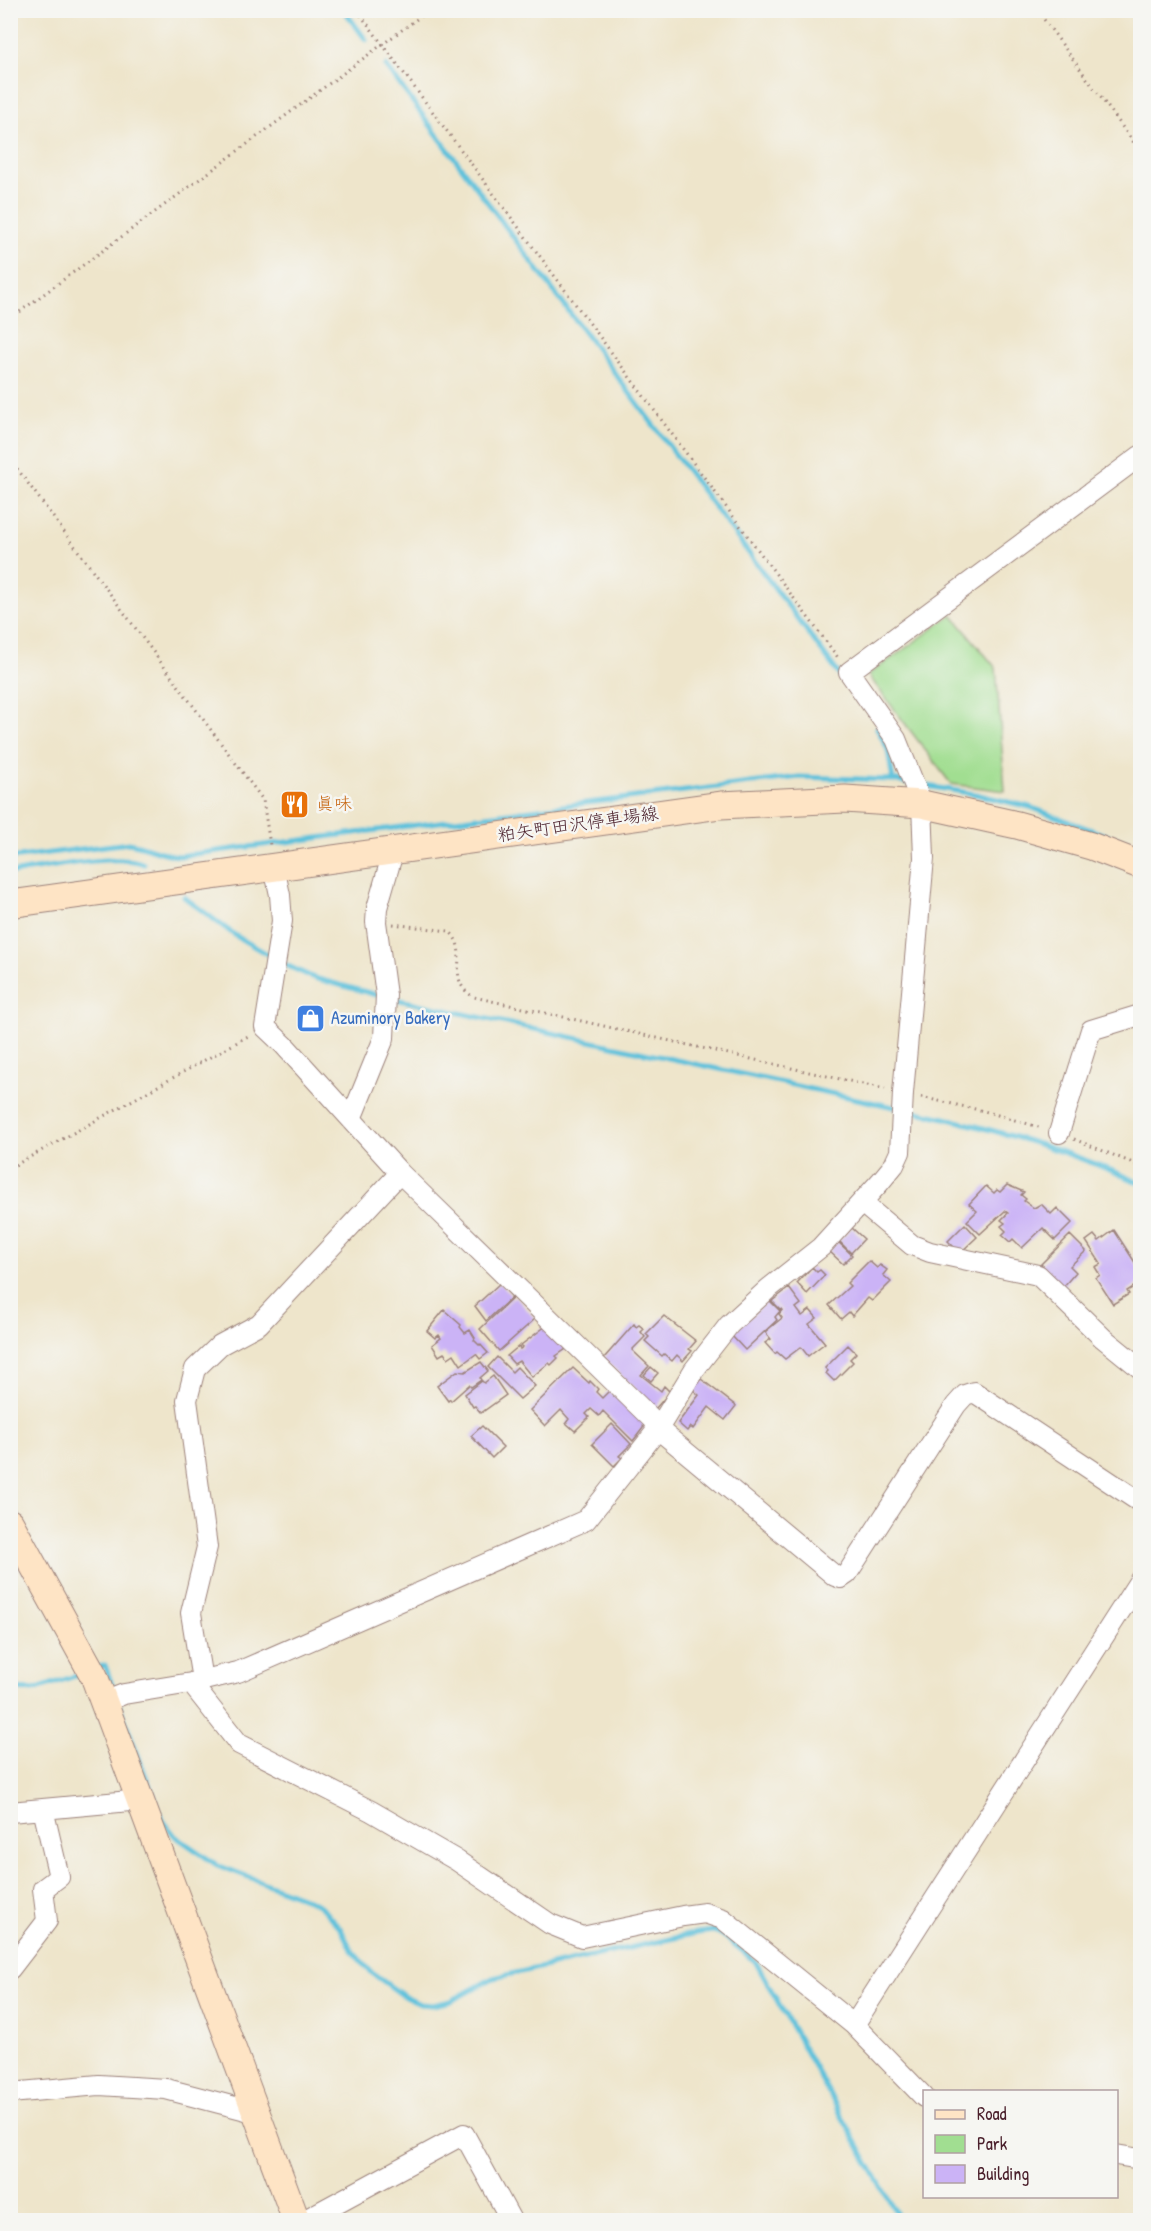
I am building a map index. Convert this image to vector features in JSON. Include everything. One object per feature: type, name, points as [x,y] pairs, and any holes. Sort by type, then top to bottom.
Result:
[{"type":"main road","name":"粕矢町田沢停車場線","points":[[10,904],[273,860],[394,849],[721,805],[845,799],[922,804],[1017,825],[1091,846],[1140,865]]},
{"type":"main road","points":[[10,1523],[89,1667],[113,1699],[141,1800],[254,2112],[296,2220]]},
{"type":"street","points":[[113,1699],[238,1672],[586,1520],[658,1430],[694,1370],[729,1325],[768,1289],[821,1247],[894,1165],[900,1152],[903,1093],[924,858],[922,804],[896,740],[849,672],[1140,456]]},
{"type":"street","points":[[351,1119],[384,1038],[386,1008],[376,922],[377,908],[394,849]]},
{"type":"street","points":[[273,860],[281,906],[277,956],[265,1027],[285,1045],[400,1173],[652,1419],[658,1430],[835,1576],[841,1578],[847,1574],[956,1405],[965,1395],[974,1392],[1140,1502]]},
{"type":"street","points":[[1059,1133],[1091,1030],[1140,1015]]},
{"type":"street","points":[[400,1173],[259,1324],[220,1345],[195,1369],[187,1400],[207,1547],[191,1613],[196,1681],[239,1744],[371,1811],[456,1860],[550,1924],[582,1936],[705,1913],[723,1919],[854,2025],[923,2096]]},
{"type":"street","points":[[862,1203],[912,1245],[930,1252],[1038,1275],[1103,1338],[1140,1368]]},
{"type":"street","points":[[854,2025],[1140,1580]]},
{"type":"street","points":[[10,1812],[141,1800]]},
{"type":"street","points":[[10,1969],[47,1921],[43,1889],[59,1877],[43,1809]]},
{"type":"street","points":[[13,2088],[99,2085],[166,2089],[254,2112]]},
{"type":"street","points":[[305,2220],[464,2134],[511,2220]]},
{"type":"street","points":[[1118,2155],[1140,2159]]},
{"type":"path","points":[[357,10],[849,672]]},
{"type":"path","points":[[10,319],[429,10]]},
{"type":"path","points":[[1037,10],[1140,151]]},
{"type":"path","points":[[10,459],[262,800],[273,860]]},
{"type":"path","points":[[376,922],[449,931],[459,945],[460,986],[474,997],[984,1111],[1059,1133],[1140,1166]]},
{"type":"path","points":[[10,1168],[265,1027]]},
{"type":"green space","points":[[952,615],[996,668],[1005,791],[951,784],[868,675]]},
{"type":"building","points":[[1007,1185],[1024,1192],[1021,1195],[1026,1199],[1024,1201],[1034,1208],[1041,1204],[1051,1214],[1057,1208],[1072,1223],[1055,1240],[1043,1228],[1022,1248],[1013,1239],[1010,1242],[1002,1235],[1006,1231],[1001,1226],[1005,1223],[1001,1220],[1008,1213],[1005,1211],[980,1234],[967,1221],[977,1211],[969,1204],[986,1186],[994,1193],[997,1190],[1000,1192]]},
{"type":"building","points":[[965,1224],[977,1237],[960,1253],[948,1241]]},
{"type":"building","points":[[852,1228],[864,1239],[851,1253],[839,1241]]},
{"type":"building","points":[[1114,1230],[1138,1267],[1140,1265],[1140,1283],[1127,1291],[1129,1294],[1113,1304],[1096,1278],[1100,1275],[1095,1267],[1101,1264],[1086,1241],[1094,1235],[1099,1241]]},
{"type":"building","points":[[1070,1235],[1086,1251],[1070,1266],[1076,1272],[1063,1287],[1041,1264]]},
{"type":"building","points":[[838,1242],[852,1255],[843,1264],[829,1251]]},
{"type":"building","points":[[869,1261],[877,1268],[880,1265],[887,1270],[883,1275],[891,1282],[872,1301],[868,1298],[852,1316],[849,1312],[841,1319],[829,1305],[850,1286],[847,1283]]},
{"type":"building","points":[[812,1267],[825,1275],[807,1294],[797,1283]]},
{"type":"building","points":[[500,1283],[512,1297],[486,1321],[475,1306]]},
{"type":"building","points":[[789,1288],[801,1304],[796,1308],[802,1316],[810,1310],[817,1318],[809,1324],[825,1343],[808,1356],[801,1347],[785,1359],[777,1352],[775,1354],[765,1343],[771,1339],[765,1332],[782,1318],[779,1314],[783,1309],[781,1310],[772,1301]]},
{"type":"building","points":[[515,1296],[535,1319],[499,1351],[480,1329]]},
{"type":"building","points":[[769,1300],[780,1311],[775,1317],[777,1320],[745,1350],[731,1335]]},
{"type":"building","points":[[444,1310],[461,1325],[465,1333],[470,1330],[474,1340],[488,1353],[480,1359],[476,1354],[461,1365],[454,1354],[448,1358],[444,1353],[439,1356],[432,1345],[441,1338],[439,1335],[435,1338],[427,1331]]},
{"type":"building","points":[[664,1316],[696,1341],[689,1349],[692,1351],[683,1361],[677,1355],[672,1361],[664,1354],[662,1356],[645,1341],[649,1337],[646,1334]]},
{"type":"building","points":[[634,1324],[644,1329],[641,1332],[645,1337],[632,1350],[649,1366],[641,1375],[661,1391],[664,1386],[670,1392],[655,1409],[604,1358]]},
{"type":"building","points":[[546,1326],[566,1349],[556,1356],[558,1358],[551,1365],[549,1363],[532,1377],[519,1361],[514,1364],[507,1356],[519,1346],[520,1349],[523,1347],[521,1345]]},
{"type":"building","points":[[848,1345],[856,1353],[850,1359],[853,1362],[834,1381],[826,1373],[828,1371],[825,1368]]},
{"type":"building","points":[[497,1357],[512,1372],[517,1367],[535,1386],[520,1399],[488,1367]]},
{"type":"building","points":[[481,1362],[488,1371],[480,1378],[481,1380],[471,1387],[469,1385],[451,1401],[450,1399],[448,1401],[437,1386],[457,1371],[465,1372]]},
{"type":"building","points":[[651,1367],[658,1373],[651,1381],[644,1375]]},
{"type":"building","points":[[573,1368],[598,1389],[596,1392],[602,1398],[609,1391],[616,1397],[618,1396],[644,1422],[643,1428],[633,1441],[603,1411],[599,1416],[591,1409],[586,1414],[589,1417],[575,1431],[566,1423],[569,1419],[561,1410],[545,1426],[530,1410]]},
{"type":"building","points":[[493,1376],[506,1395],[481,1413],[475,1406],[473,1407],[465,1394]]},
{"type":"building","points":[[701,1379],[736,1406],[725,1420],[709,1407],[693,1429],[690,1427],[687,1431],[678,1423],[699,1395],[692,1389]]},
{"type":"building","points":[[612,1424],[631,1444],[619,1456],[622,1458],[614,1466],[592,1444]]},
{"type":"building","points":[[482,1426],[503,1447],[492,1458],[471,1436]]},
{"type":"waterway","points":[[344,10],[366,40]]},
{"type":"waterway","points":[[386,66],[844,681]]},
{"type":"waterway","points":[[877,728],[888,750],[893,780]]},
{"type":"waterway","points":[[10,858],[129,843],[179,856],[799,777],[893,780],[909,783]]},
{"type":"waterway","points":[[921,785],[975,794],[1030,807],[1140,848]]},
{"type":"waterway","points":[[10,873],[99,861],[117,860],[144,864]]},
{"type":"waterway","points":[[184,897],[236,936],[286,965],[314,978],[377,995],[945,1118],[1044,1146],[1140,1183]]},
{"type":"waterway","points":[[99,1667],[105,1665],[115,1693]]},
{"type":"waterway","points":[[10,1689],[34,1690],[84,1673]]},
{"type":"waterway","points":[[118,1702],[162,1819],[175,1836],[217,1865],[320,1906],[341,1929],[352,1951],[372,1973],[405,1997],[420,2004],[433,2005],[451,2001],[493,1978],[697,1933],[714,1931],[724,1936],[755,1961],[900,2220]]},
{"type":"place","name":"眞味","points":[[295,804]]},
{"type":"place","name":"Azuminory Bakery","points":[[310,1018]]}]
